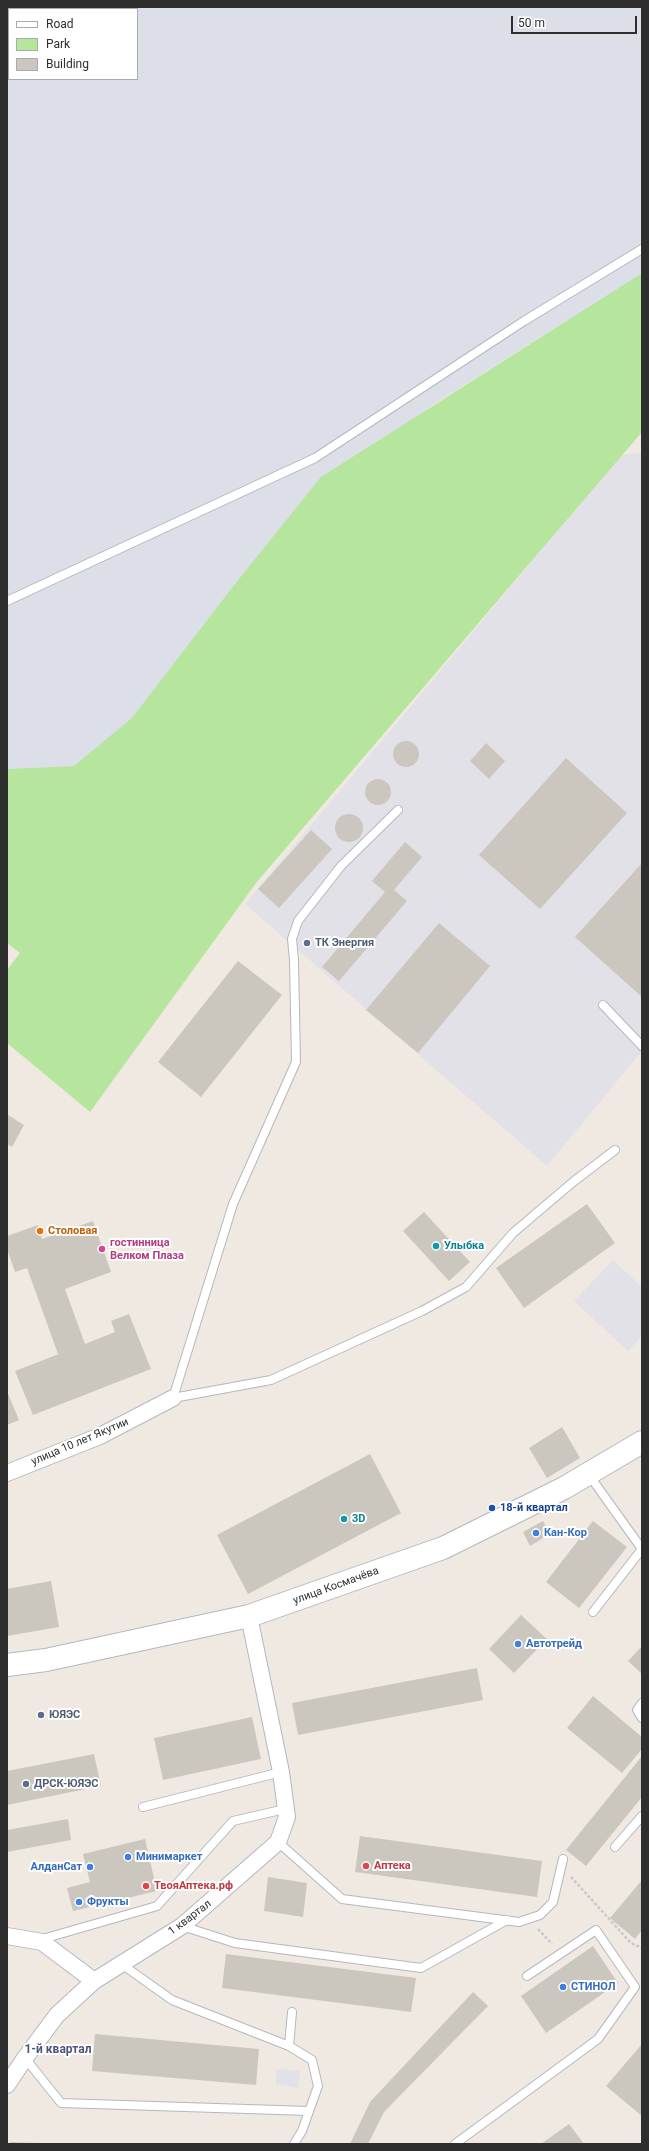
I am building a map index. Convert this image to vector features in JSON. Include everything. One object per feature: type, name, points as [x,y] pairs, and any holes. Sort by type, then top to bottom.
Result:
[{"type":"main road","name":"улица Космачёва","points":[[7,1665],[46,1660],[249,1616],[443,1548],[564,1488],[642,1442]]},
{"type":"street","name":"улица 10 лет Якутии","points":[[7,1473],[100,1436],[173,1398]]},
{"type":"street","name":"1 квартал","points":[[7,2085],[24,2058],[57,2015],[94,1981],[120,1963],[182,1926],[278,1842],[287,1817],[284,1809],[281,1772],[249,1616]]},
{"type":"street","points":[[7,1936],[42,1942],[94,1981]]},
{"type":"lane","points":[[7,601],[315,458],[524,321],[642,249]]},
{"type":"lane","points":[[398,810],[341,866],[298,921],[292,939],[294,960],[296,1062],[233,1204],[173,1398],[271,1380],[422,1311],[466,1288],[513,1233],[573,1182],[615,1150]]},
{"type":"lane","points":[[602,1006],[642,1046]]},
{"type":"lane","points":[[588,1474],[642,1549],[592,1612]]},
{"type":"lane","points":[[642,1703],[637,1710],[642,1718]]},
{"type":"lane","points":[[143,1807],[281,1772]]},
{"type":"lane","points":[[42,1942],[46,1938],[157,1906],[233,1821],[284,1809]]},
{"type":"lane","points":[[615,1847],[642,1816]]},
{"type":"lane","points":[[278,1842],[342,1898],[519,1922],[540,1915],[553,1902],[562,1863]]},
{"type":"lane","points":[[182,1926],[235,1944],[421,1968],[507,1920]]},
{"type":"lane","points":[[455,2144],[598,2039],[635,1987],[596,1930],[527,1976]]},
{"type":"lane","points":[[120,1963],[172,2000],[289,2046],[312,2060],[318,2086],[302,2131],[294,2144]]},
{"type":"lane","points":[[289,2046],[292,2012]]},
{"type":"lane","points":[[24,2058],[62,2103],[309,2111]]},
{"type":"path","points":[[562,1863],[632,1943],[642,1948]]},
{"type":"path","points":[[544,1935],[553,1944]]},
{"type":"shaded area","points":[[7,7],[642,7],[642,273],[428,408],[231,589],[132,719],[74,766],[7,769]]},
{"type":"shaded area","points":[[642,452],[642,1051],[547,1166],[245,904],[621,455]]},
{"type":"shaded area","points":[[613,1260],[642,1287],[642,1336],[628,1351],[574,1301]]},
{"type":"shaded area","points":[[276,2069],[300,2071],[298,2088],[276,2084]]},
{"type":"green space","points":[[642,273],[642,432],[256,883],[90,1112],[7,1043],[7,970],[20,953],[7,943],[7,769],[74,766],[132,718],[231,589],[321,477]]},
{"type":"building","points":[[406,741],[415,745],[419,754],[415,763],[406,767],[397,763],[393,754],[397,745]]},
{"type":"building","points":[[486,743],[505,761],[489,779],[470,761]]},
{"type":"building","points":[[566,758],[627,813],[540,909],[479,855]]},
{"type":"building","points":[[378,779],[387,783],[391,792],[387,801],[378,805],[369,801],[365,792],[369,783]]},
{"type":"building","points":[[349,814],[359,818],[363,828],[359,838],[349,842],[339,838],[335,828],[339,818]]},
{"type":"building","points":[[311,830],[332,849],[279,908],[258,889]]},
{"type":"building","points":[[405,842],[422,857],[394,890],[407,901],[339,981],[322,967],[385,892],[372,881]]},
{"type":"building","points":[[642,863],[642,997],[575,937]]},
{"type":"building","points":[[439,923],[490,966],[418,1053],[366,1010]]},
{"type":"building","points":[[238,961],[282,995],[201,1097],[158,1062]]},
{"type":"building","points":[[8,1115],[24,1125],[12,1147],[7,1144]]},
{"type":"building","points":[[587,1204],[615,1243],[524,1308],[496,1268]]},
{"type":"building","name":"Улыбка","points":[[424,1212],[470,1262],[449,1281],[403,1231]]},
{"type":"building","points":[[93,1221],[111,1272],[65,1289],[85,1344],[115,1332],[111,1321],[129,1314],[151,1369],[33,1415],[15,1371],[69,1350],[58,1354],[27,1268],[15,1272],[7,1249],[7,1236],[38,1225],[42,1239]]},
{"type":"building","points":[[7,1391],[19,1420],[7,1425]]},
{"type":"building","points":[[562,1427],[580,1458],[547,1478],[529,1448]]},
{"type":"building","points":[[370,1454],[401,1513],[248,1594],[217,1535]]},
{"type":"building","name":"Кан-Кор","points":[[543,1521],[550,1534],[530,1546],[523,1532]]},
{"type":"building","points":[[593,1521],[627,1547],[579,1608],[546,1582]]},
{"type":"building","points":[[51,1581],[59,1627],[7,1636],[7,1589]]},
{"type":"building","name":"Автотрейд","points":[[521,1615],[547,1639],[514,1673],[489,1649]]},
{"type":"building","points":[[642,1646],[642,1672],[641,1673],[628,1661]]},
{"type":"building","points":[[477,1668],[483,1700],[298,1735],[292,1703]]},
{"type":"building","points":[[593,1696],[642,1737],[642,1749],[622,1773],[567,1728]]},
{"type":"building","points":[[252,1717],[261,1759],[163,1780],[154,1738]]},
{"type":"building","points":[[94,1754],[101,1786],[7,1805],[7,1771]]},
{"type":"building","points":[[642,1756],[642,1797],[586,1866],[566,1850]]},
{"type":"building","points":[[68,1819],[71,1840],[7,1852],[7,1830]]},
{"type":"building","points":[[360,1836],[542,1861],[537,1897],[355,1872]]},
{"type":"building","points":[[145,1839],[157,1891],[73,1911],[67,1888],[90,1882],[83,1854]]},
{"type":"building","points":[[268,1877],[307,1883],[303,1917],[264,1911]]},
{"type":"building","points":[[642,1880],[642,1930],[635,1939],[610,1918]]},
{"type":"building","points":[[593,1946],[618,1983],[546,2033],[521,1996]]},
{"type":"building","points":[[226,1954],[416,1978],[411,2012],[222,1988]]},
{"type":"building","points":[[473,1992],[488,2006],[384,2112],[368,2144],[350,2144],[370,2102]]},
{"type":"building","points":[[95,2034],[259,2049],[256,2085],[92,2071]]},
{"type":"building","points":[[642,2044],[642,2116],[606,2086]]},
{"type":"building","points":[[569,2124],[584,2144],[541,2144]]},
{"type":"building","points":[[10,2142],[41,2143],[41,2144],[10,2144]]},
{"type":"place","name":"ТК Энергия","points":[[307,943]]},
{"type":"place","name":"Столовая","points":[[40,1231]]},
{"type":"place","name":"Улыбка","points":[[436,1246]]},
{"type":"place","name":"гостинница Велком Плаза","points":[[102,1249]]},
{"type":"place","name":"18-й квартал","points":[[492,1508]]},
{"type":"place","name":"3D","points":[[344,1519]]},
{"type":"place","name":"Кан-Кор","points":[[536,1533]]},
{"type":"place","name":"Автотрейд","points":[[518,1644]]},
{"type":"place","name":"ЮЯЭС","points":[[41,1715]]},
{"type":"place","name":"ДРСК-ЮЯЭС","points":[[26,1784]]},
{"type":"place","name":"Минимаркет","points":[[128,1857]]},
{"type":"place","name":"Аптека","points":[[366,1866]]},
{"type":"place","name":"АлданСат","points":[[90,1867]]},
{"type":"place","name":"ТвояАптека.рф","points":[[146,1886]]},
{"type":"place","name":"Фрукты","points":[[79,1902]]},
{"type":"place","name":"СТИНОЛ","points":[[563,1987]]},
{"type":"district","name":"1-й квартал","points":[[58,2050]]}]
